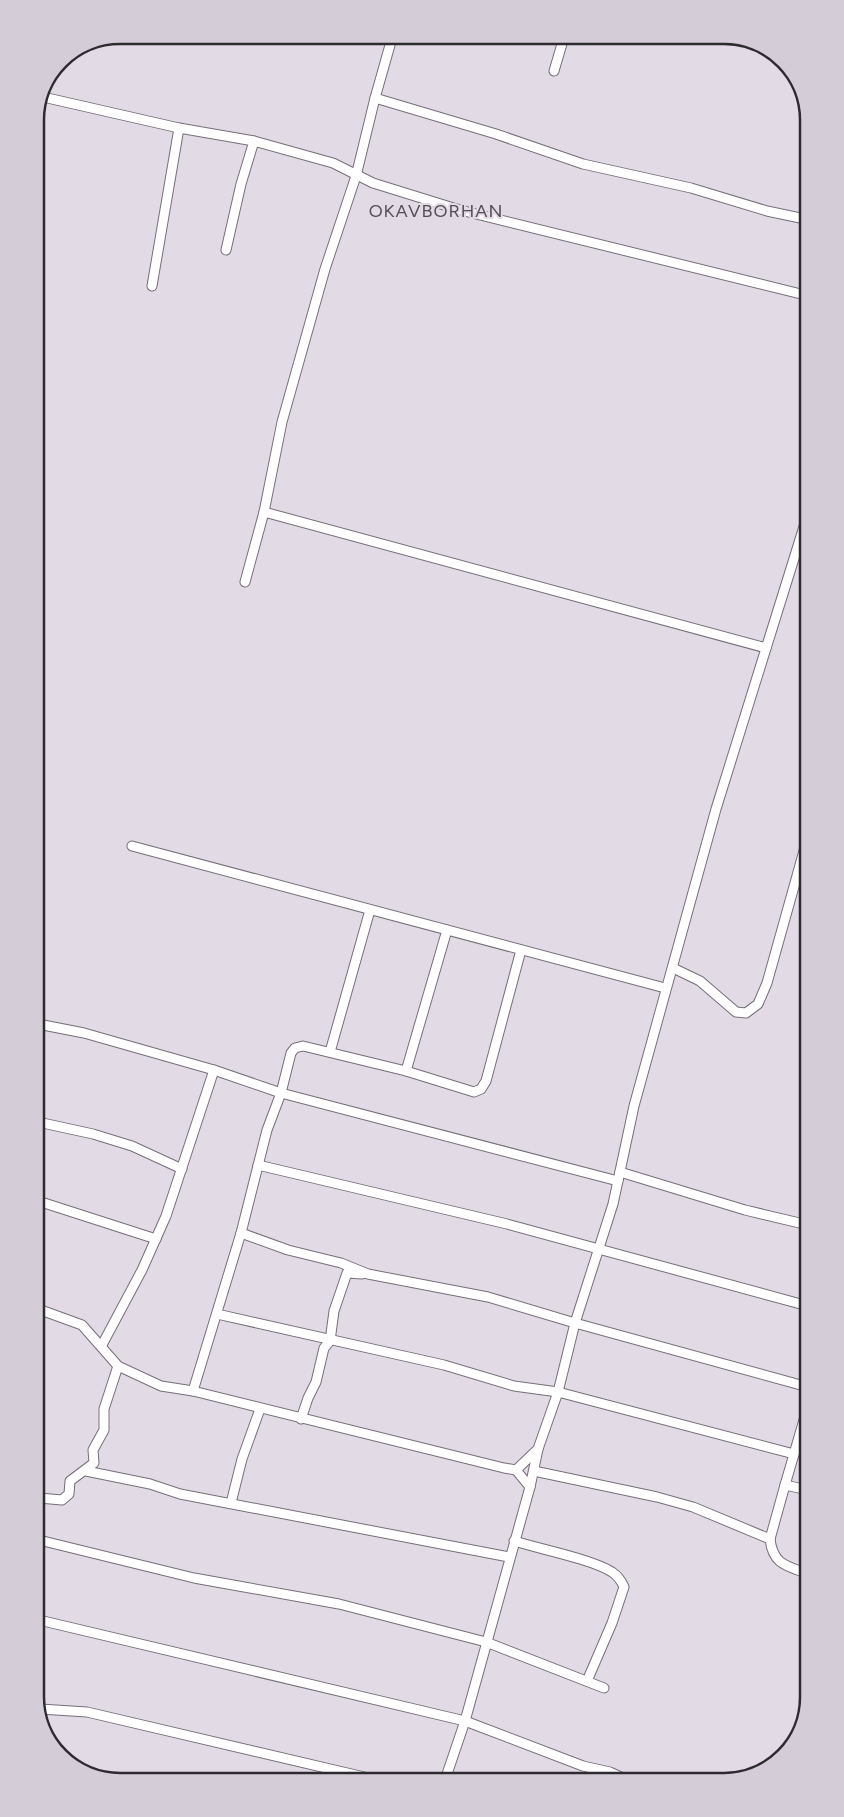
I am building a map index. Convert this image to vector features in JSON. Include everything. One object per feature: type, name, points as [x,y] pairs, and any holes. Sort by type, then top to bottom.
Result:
[{"type":"street","points":[[244,582],[264,512],[285,412],[325,269],[356,176],[390,44]]},
{"type":"street","points":[[554,71],[562,44]]},
{"type":"street","points":[[47,98],[179,128],[254,141],[332,163],[356,176],[460,210],[800,293]]},
{"type":"street","points":[[375,98],[496,134],[583,164],[691,188],[767,211],[800,218]]},
{"type":"street","points":[[152,286],[179,128]]},
{"type":"street","points":[[226,250],[240,184],[254,141]]},
{"type":"street","points":[[264,512],[766,648]]},
{"type":"street","points":[[447,1773],[465,1721],[530,1487],[538,1448],[558,1392],[575,1323],[613,1204],[634,1106],[716,809],[800,539]]},
{"type":"street","points":[[132,846],[666,988]]},
{"type":"street","points":[[673,968],[700,981],[736,1012],[746,1013],[758,1004],[767,983],[800,862]]},
{"type":"street","points":[[330,1052],[370,910]]},
{"type":"street","points":[[406,1071],[446,930]]},
{"type":"street","points":[[193,1390],[241,1233],[267,1130],[281,1093],[291,1053],[295,1048],[303,1046],[406,1071],[474,1092],[481,1089],[486,1081],[521,950]]},
{"type":"street","points":[[44,1025],[84,1033],[214,1070],[281,1093],[618,1181]]},
{"type":"street","points":[[102,1346],[156,1239],[182,1169],[214,1070]]},
{"type":"street","points":[[44,1123],[93,1134],[124,1144],[182,1169]]},
{"type":"street","points":[[258,1165],[598,1248],[800,1304]]},
{"type":"street","points":[[620,1172],[745,1210],[800,1223]]},
{"type":"street","points":[[44,1203],[156,1239]]},
{"type":"street","points":[[241,1233],[288,1250],[341,1262],[368,1274],[488,1297],[800,1385]]},
{"type":"street","points":[[302,1419],[308,1398],[316,1382],[324,1348],[330,1341],[334,1311],[348,1273],[355,1272],[412,1282],[471,1297]]},
{"type":"street","points":[[44,1311],[82,1326],[118,1366],[162,1386],[193,1390],[260,1409],[516,1470],[530,1487]]},
{"type":"street","points":[[217,1314],[330,1341],[444,1365],[514,1386],[558,1392],[794,1454]]},
{"type":"street","points":[[44,1498],[62,1500],[69,1494],[70,1481],[86,1471],[94,1463],[94,1450],[104,1430],[104,1409],[118,1366]]},
{"type":"street","points":[[231,1503],[242,1459],[260,1409]]},
{"type":"street","points":[[800,1433],[770,1539],[771,1553],[780,1563],[800,1571]]},
{"type":"street","points":[[516,1470],[538,1448]]},
{"type":"street","points":[[86,1471],[142,1482],[180,1494],[510,1557]]},
{"type":"street","points":[[534,1471],[657,1497],[693,1507],[770,1539]]},
{"type":"street","points":[[785,1485],[800,1488]]},
{"type":"street","points":[[44,1541],[194,1578],[339,1604],[486,1642],[604,1688]]},
{"type":"street","points":[[514,1541],[597,1566],[612,1572],[620,1578],[624,1587],[615,1614],[587,1681]]},
{"type":"street","points":[[44,1621],[465,1721],[583,1766],[612,1773]]},
{"type":"street","points":[[45,1709],[87,1712],[348,1773]]},
{"type":"district","name":"OKAVBORHAN","points":[[436,211]]}]
